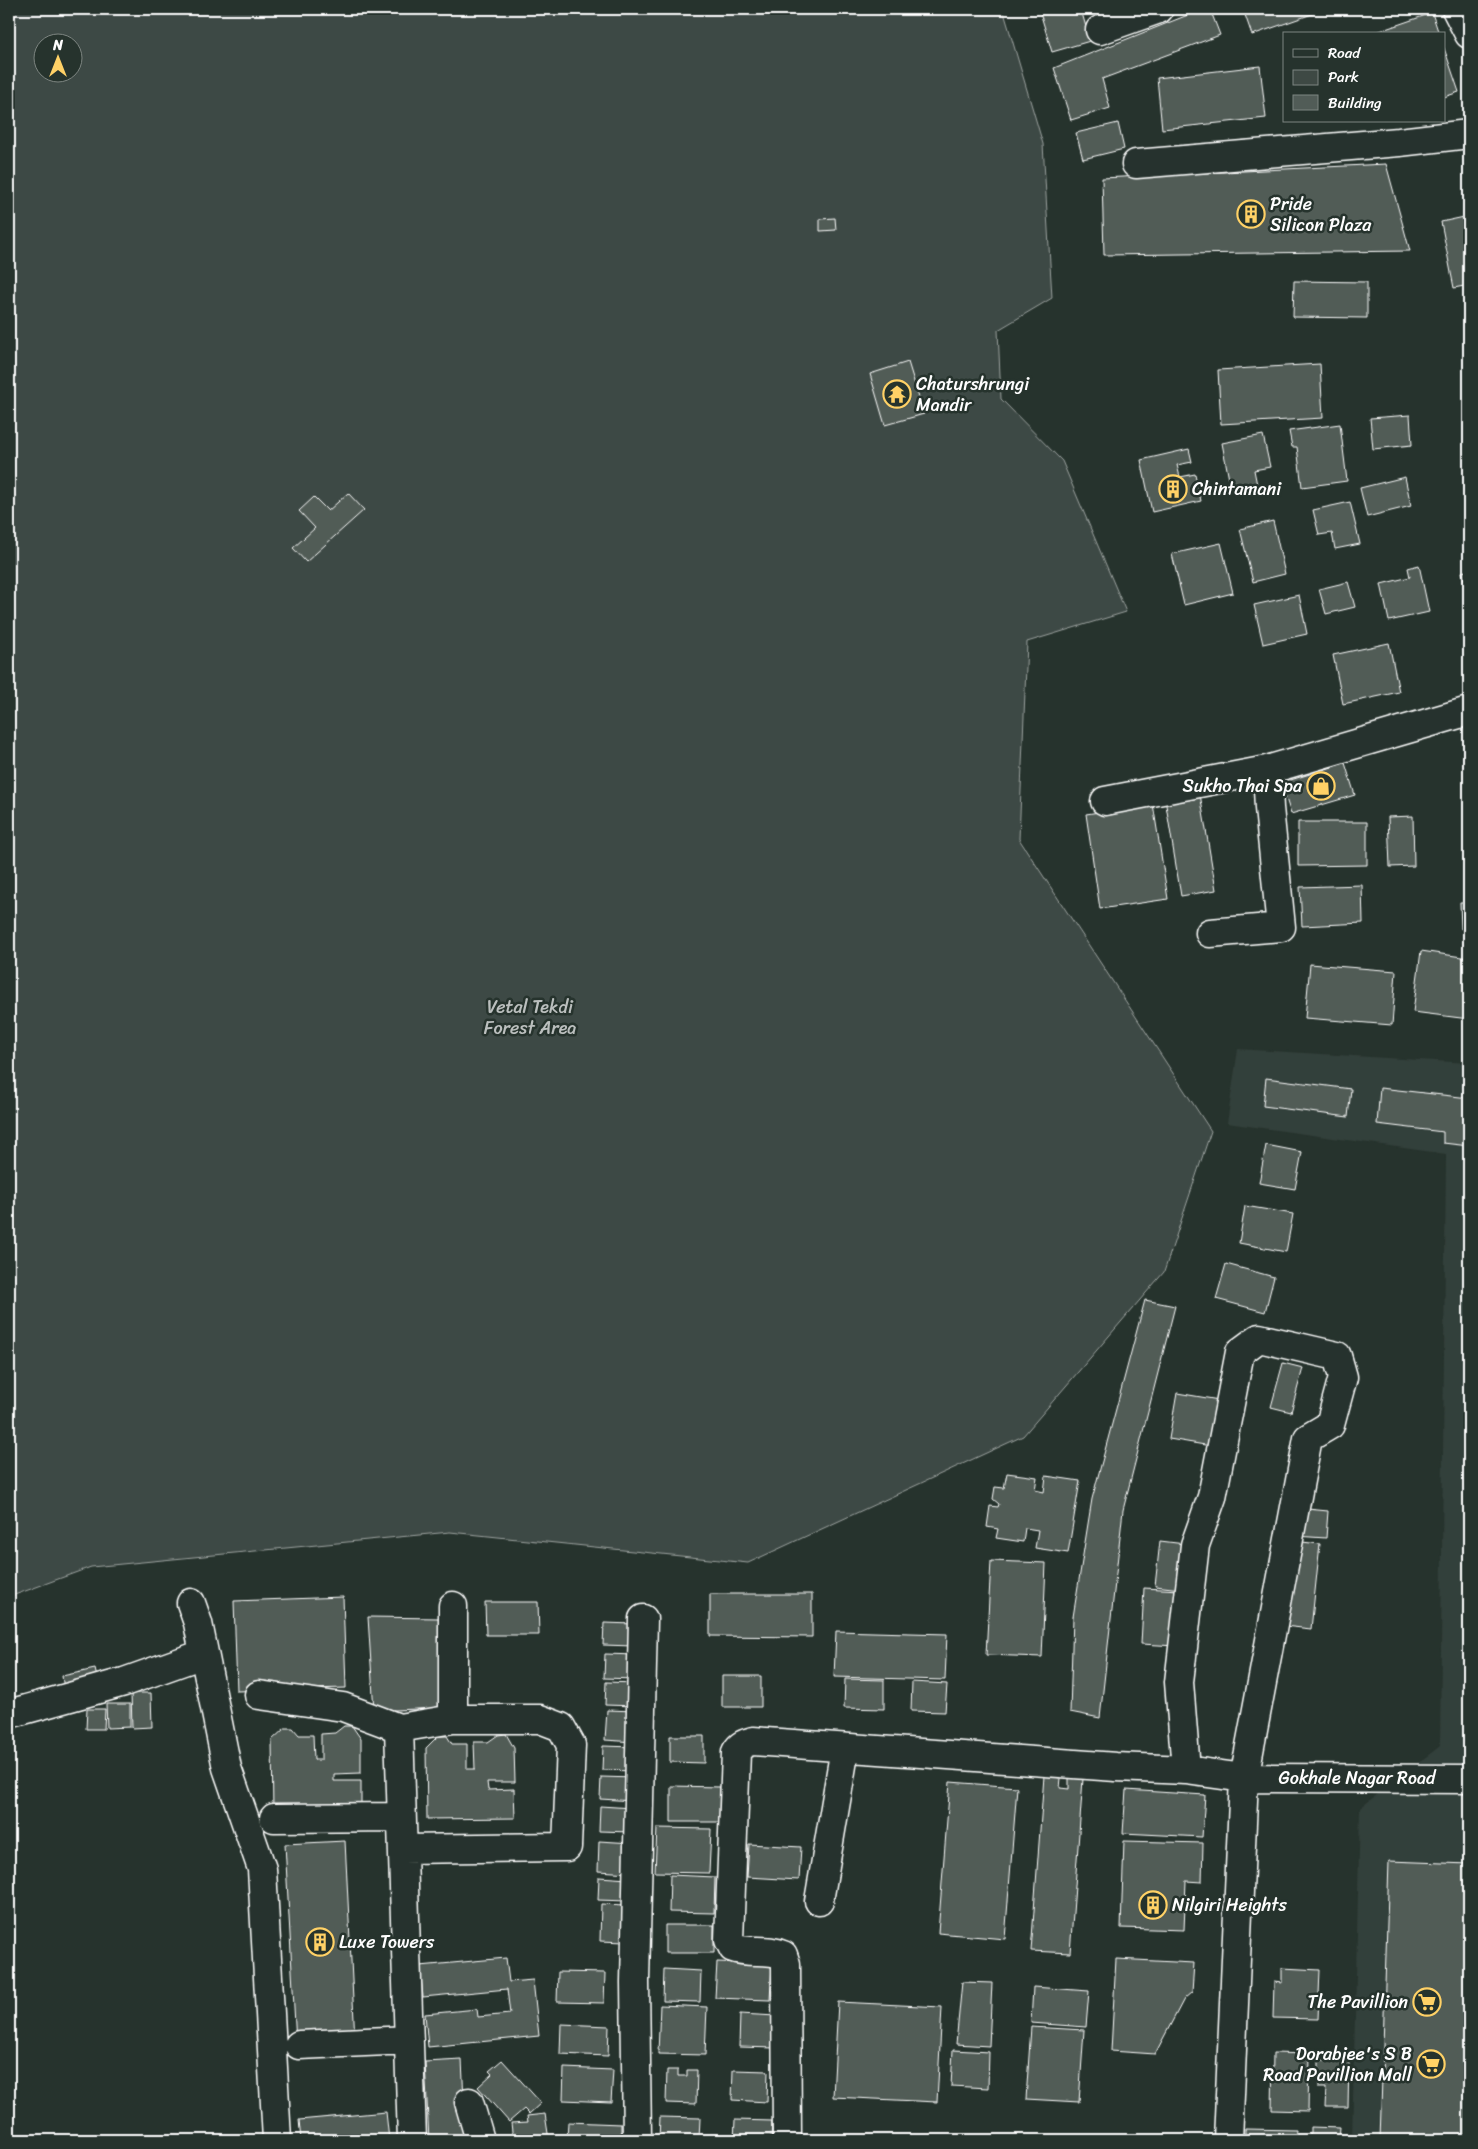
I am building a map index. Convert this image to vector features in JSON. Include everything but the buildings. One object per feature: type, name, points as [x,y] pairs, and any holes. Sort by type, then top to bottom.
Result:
[{"type":"street","points":[[1100,30],[1158,9]]},
{"type":"street","points":[[1456,9],[1469,34]]},
{"type":"street","points":[[1136,164],[1399,142],[1469,134]]},
{"type":"street","points":[[1105,801],[1267,770],[1469,711]]},
{"type":"street","points":[[1210,933],[1281,927],[1268,808],[1267,770]]},
{"type":"street","points":[[1186,1770],[1179,1682],[1195,1545],[1212,1497],[1240,1352],[1259,1338],[1337,1356],[1343,1377],[1330,1425],[1308,1438],[1244,1778],[1228,2140]]},
{"type":"street","points":[[191,1603],[198,1623],[227,1768],[262,1869],[277,2140]]},
{"type":"street","points":[[453,1606],[453,1719]]},
{"type":"street","points":[[637,2140],[635,1982],[643,1619]]},
{"type":"street","points":[[16,1712],[124,1682],[203,1654]]},
{"type":"street","points":[[259,1695],[343,1707],[398,1728],[453,1719],[540,1719],[561,1727],[571,1745],[568,1847],[403,1849]]},
{"type":"street","points":[[398,1728],[412,2140]]},
{"type":"street","name":"Gokhale Nagar Road","points":[[787,2140],[786,1964],[783,1955],[776,1952],[742,1951],[733,1948],[729,1940],[736,1752],[740,1746],[753,1741],[1186,1770],[1244,1778],[1469,1779]]},
{"type":"street","points":[[819,1901],[845,1748]]},
{"type":"street","points":[[274,1818],[401,1817]]},
{"type":"street","points":[[298,2046],[409,2040]]},
{"type":"street","points":[[469,2102],[480,2140]]},
{"type":"shaded area","points":[[1238,1049],[1469,1063],[1469,2140],[1352,2140],[1360,1808],[1440,1746],[1446,1154],[1227,1123]]},
{"type":"shaded area","points":[[798,2133],[1079,2134],[1079,2140],[798,2140]]},
{"type":"green space","name":"Vetal Tekdi Forest Area","points":[[9,9],[1003,9],[1043,144],[1052,298],[998,330],[1001,399],[1062,461],[1126,612],[1027,642],[1019,839],[1211,1131],[1164,1272],[1023,1436],[748,1563],[450,1532],[91,1567],[9,1597]]},
{"type":"place","name":"Pride Silicon Plaza","points":[[1251,214]]},
{"type":"place","name":"Chaturshrungi Mandir","points":[[897,394]]},
{"type":"place","name":"Chintamani","points":[[1173,489]]},
{"type":"place","name":"Sukho Thai Spa","points":[[1321,786]]},
{"type":"place","name":"Nilgiri Heights","points":[[1153,1905]]},
{"type":"place","name":"Luxe Towers","points":[[320,1942]]},
{"type":"place","name":"The Pavillion","points":[[1427,2002]]},
{"type":"place","name":"Dorabjee's S B Road Pavillion Mall","points":[[1431,2064]]}]
